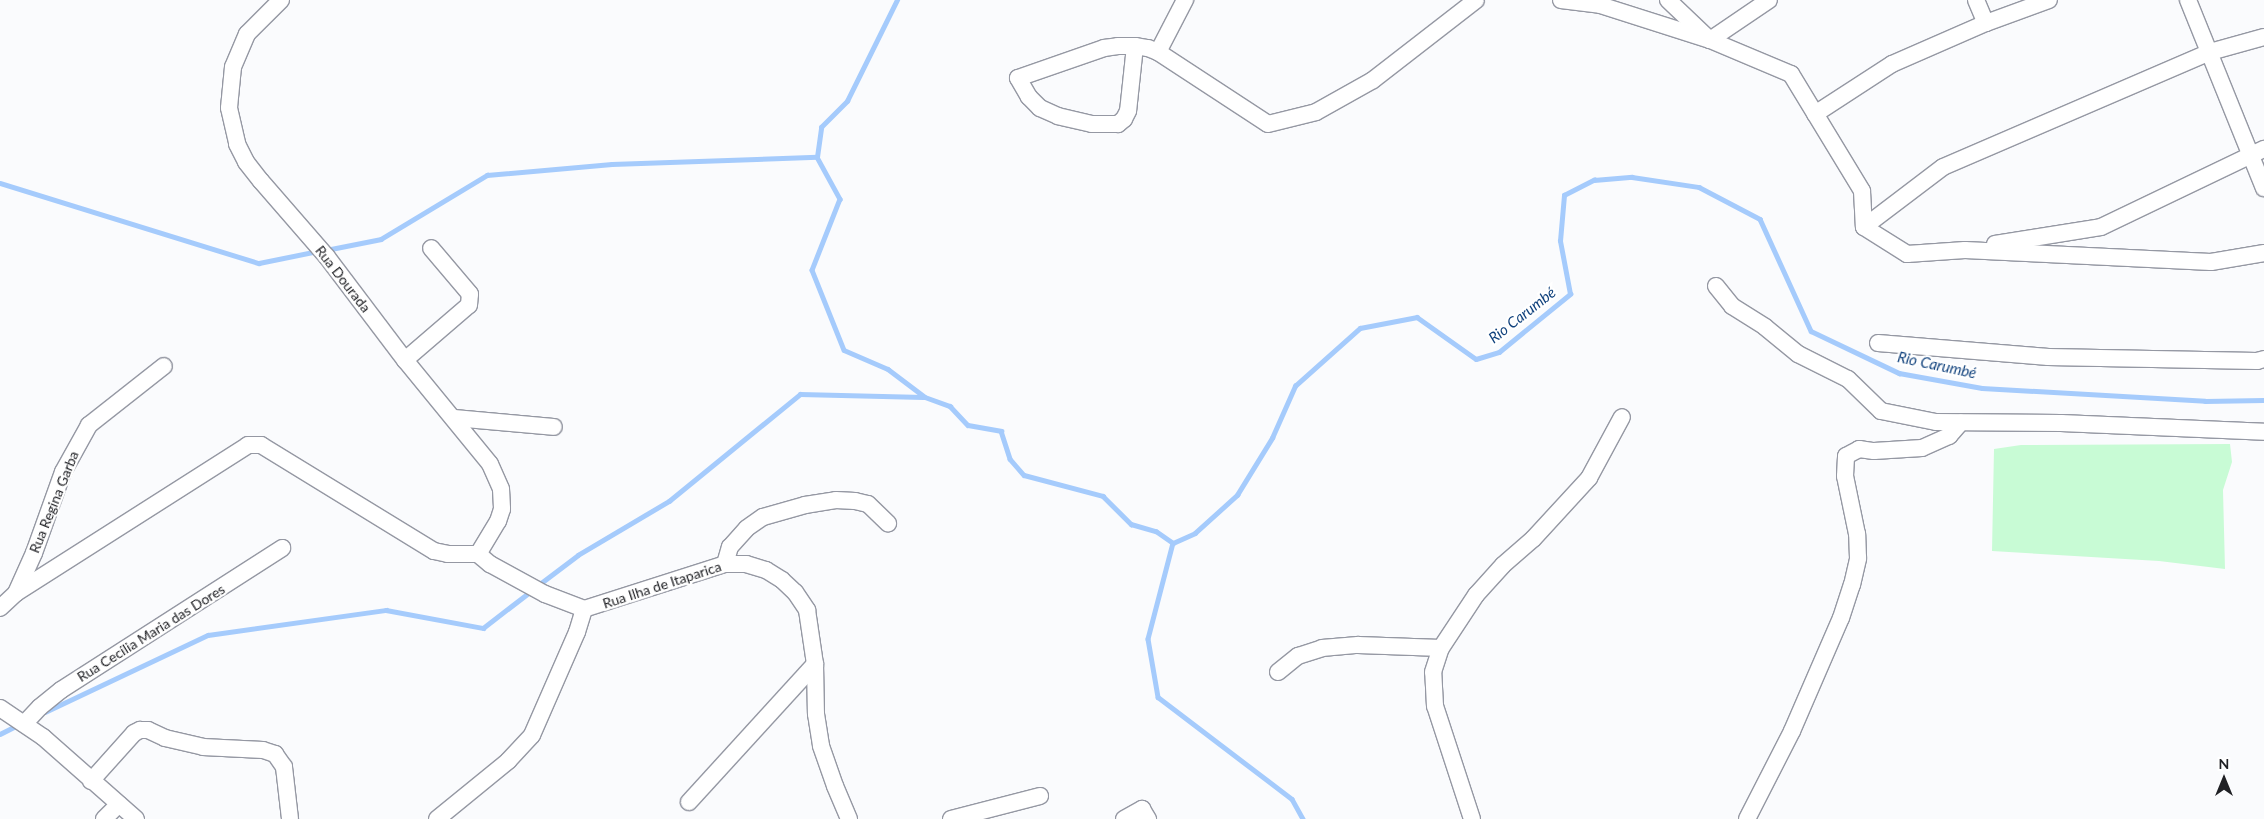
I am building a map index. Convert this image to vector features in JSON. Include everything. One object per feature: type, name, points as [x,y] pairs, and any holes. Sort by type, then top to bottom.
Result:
[{"type":"street","name":"Rua Dourada","points":[[281,0],[247,34],[233,67],[230,108],[237,144],[246,162],[261,182],[327,257],[405,360],[490,464],[500,489],[502,501],[498,521],[478,554]]},
{"type":"street","points":[[1158,52],[1185,0]]},
{"type":"street","points":[[1134,46],[1128,111],[1124,119],[1118,124],[1092,124],[1058,116],[1040,108],[1029,97],[1018,78],[1104,48],[1134,46],[1158,52],[1268,124],[1316,112],[1373,80],[1476,0]]},
{"type":"street","points":[[1561,0],[1600,4],[1710,40],[1791,74],[1862,191],[1864,227]]},
{"type":"street","points":[[1668,0],[1710,40]]},
{"type":"street","points":[[1710,40],[1769,0]]},
{"type":"street","points":[[1976,0],[1986,22]]},
{"type":"street","points":[[1816,114],[1892,64],[1986,22],[2050,0]]},
{"type":"street","points":[[2188,0],[2210,52],[2257,151],[2264,188]]},
{"type":"street","points":[[1864,227],[1944,167],[2210,52],[2264,37]]},
{"type":"street","points":[[1864,227],[1907,254],[1965,250],[2101,227],[2257,151]]},
{"type":"street","points":[[405,360],[469,306],[470,294],[431,248]]},
{"type":"street","points":[[1965,250],[2211,262],[2264,253]]},
{"type":"street","points":[[1716,286],[1732,306],[1765,326],[1798,354],[1848,379],[1881,411],[1936,422],[2061,423],[2264,432]]},
{"type":"street","points":[[1878,343],[2048,357],[2257,361],[2264,359]]},
{"type":"street","name":"Rua Regina Garba","points":[[0,608],[16,592],[34,553],[63,472],[84,433],[89,426],[116,402],[164,366]]},
{"type":"street","points":[[1472,819],[1435,706],[1432,672],[1441,648],[1476,595],[1503,565],[1533,539],[1589,478],[1622,417]]},
{"type":"street","points":[[454,418],[554,427]]},
{"type":"street","points":[[1746,819],[1792,731],[1841,618],[1852,585],[1858,558],[1857,534],[1845,476],[1846,456],[1859,449],[1874,451],[1922,448],[1949,436],[1961,422]]},
{"type":"street","points":[[16,592],[248,445],[262,445],[434,550],[448,554],[478,554]]},
{"type":"street","points":[[725,564],[730,547],[747,528],[764,517],[805,506],[836,500],[855,501],[868,504],[888,523]]},
{"type":"street","name":"Rua Cecília Maria das Dores","points":[[24,724],[61,690],[282,548]]},
{"type":"street","name":"Rua Ilha de Itaparica","points":[[478,554],[490,564],[545,594],[584,609],[725,564],[746,564],[766,570],[795,592],[807,610],[815,664],[816,714],[821,746],[849,819]]},
{"type":"street","points":[[437,819],[508,761],[532,735],[577,632],[584,609]]},
{"type":"street","points":[[1278,672],[1298,656],[1322,648],[1358,645],[1441,648]]},
{"type":"street","points":[[689,802],[815,664]]},
{"type":"street","points":[[0,708],[43,737],[136,819]]},
{"type":"street","points":[[92,781],[134,733],[140,730],[148,730],[165,738],[203,747],[263,750],[276,754],[284,767],[290,819]]},
{"type":"street","points":[[951,819],[1040,796]]},
{"type":"street","points":[[104,819],[118,804]]},
{"type":"street","points":[[1124,819],[1142,809],[1148,819]]},
{"type":"green space","points":[[2230,444],[2232,462],[2223,490],[2225,569],[2159,561],[1992,551],[1994,449],[2021,445]]},
{"type":"waterway","points":[[817,157],[821,127],[847,101],[897,0]]},
{"type":"waterway","name":"Rio Carumbé","points":[[817,157],[840,199],[812,270],[844,350],[888,369],[925,397],[950,406],[968,425],[1001,431],[1010,459],[1024,475],[1103,496],[1131,524],[1156,531],[1173,543],[1195,533],[1237,495],[1272,438],[1295,386],[1360,328],[1417,317],[1476,359],[1499,352],[1570,294],[1560,241],[1564,195],[1594,180],[1632,177],[1699,187],[1760,219],[1811,331],[1899,373],[1982,388],[2205,401],[2264,400]]},
{"type":"waterway","points":[[326,250],[381,239],[487,175],[612,164],[817,157]]},
{"type":"waterway","points":[[0,183],[259,263],[318,251]]},
{"type":"waterway","points":[[537,586],[578,555],[669,501],[800,394],[923,397]]},
{"type":"waterway","points":[[1173,543],[1148,639],[1158,697],[1292,799],[1303,819]]},
{"type":"waterway","points":[[45,712],[208,635],[386,610],[483,628],[531,591]]},
{"type":"waterway","points":[[0,734],[18,725]]}]
